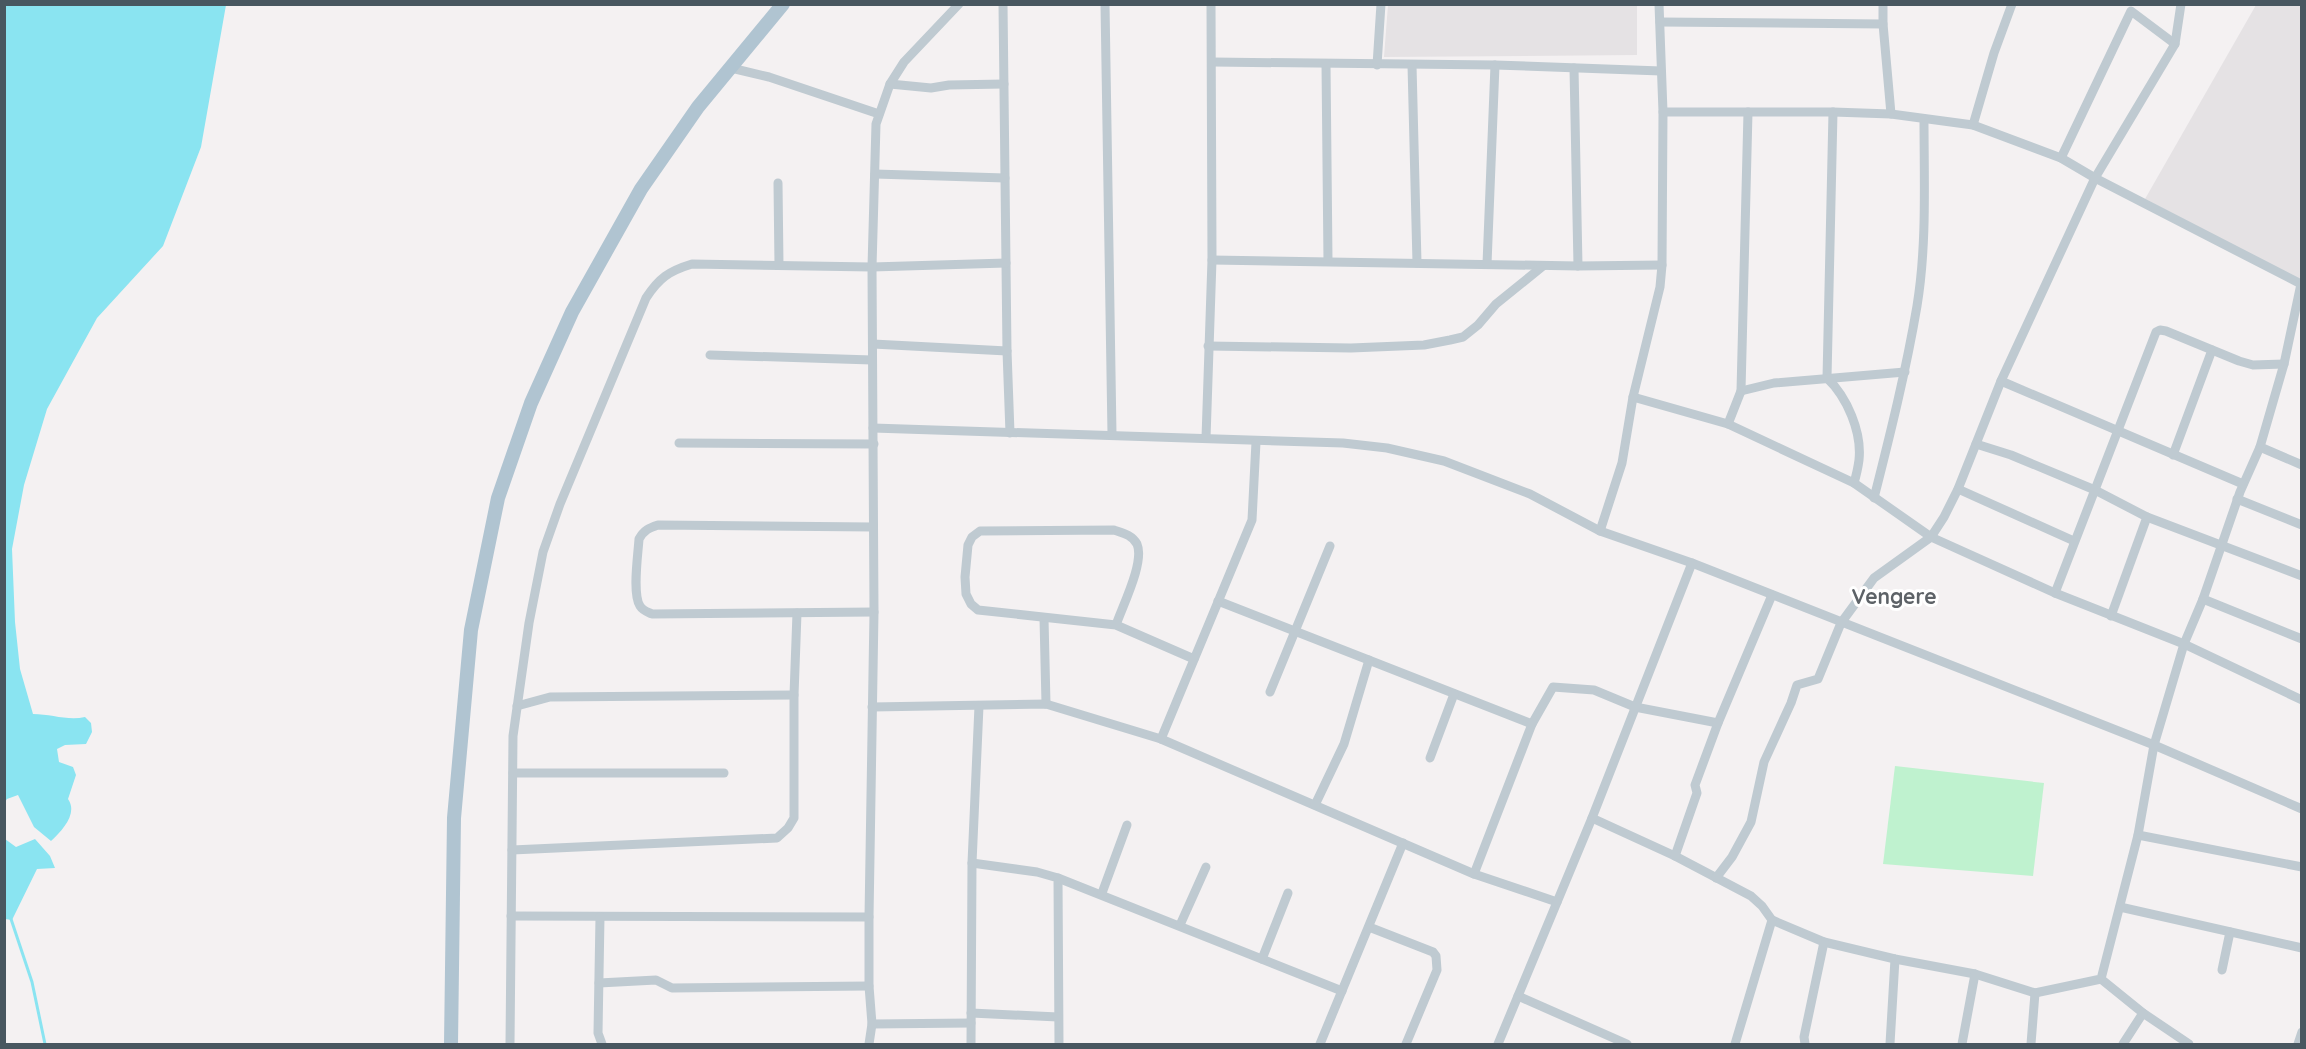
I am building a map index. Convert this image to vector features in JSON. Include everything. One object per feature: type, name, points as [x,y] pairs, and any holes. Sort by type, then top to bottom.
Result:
[{"type":"main road","points":[[451,1044],[453,818],[471,630],[498,498],[531,403],[572,312],[641,189],[698,107],[783,4]]},
{"type":"street","points":[[869,1044],[872,1023],[869,986],[869,917],[874,612],[872,267],[876,124],[890,84],[904,62],[959,4]]},
{"type":"street","points":[[1003,4],[1010,433]]},
{"type":"street","points":[[1105,4],[1112,434]]},
{"type":"street","points":[[1206,438],[1212,260],[1211,4]]},
{"type":"street","points":[[1377,65],[1381,4]]},
{"type":"street","points":[[1600,531],[1622,463],[1633,397],[1652,326],[1662,265],[1663,112],[1659,4]]},
{"type":"street","points":[[1883,4],[1891,114]]},
{"type":"street","points":[[1973,125],[1994,53],[2012,4]]},
{"type":"street","points":[[1716,878],[1732,857],[1751,822],[1764,762],[1797,685],[1818,678],[1841,623],[1874,578],[1931,537],[1944,517],[1958,489],[2001,381],[2095,178],[2175,44],[2181,4]]},
{"type":"street","points":[[2061,158],[2132,11],[2175,44]]},
{"type":"street","points":[[1660,22],[1883,24]]},
{"type":"street","points":[[1213,62],[1495,65],[1661,71]]},
{"type":"street","points":[[1326,64],[1328,261]]},
{"type":"street","points":[[1412,65],[1417,263]]},
{"type":"street","points":[[1487,264],[1495,65]]},
{"type":"street","points":[[731,68],[769,77],[879,114]]},
{"type":"street","points":[[1574,68],[1578,266]]},
{"type":"street","points":[[890,84],[931,88],[1004,84]]},
{"type":"street","points":[[1663,112],[1891,114],[1973,125],[2061,158],[2095,178],[2301,284],[2284,364],[2260,447],[2237,499],[2203,599],[2184,644],[2154,745],[2138,835],[2101,979]]},
{"type":"street","points":[[1728,424],[1741,391],[1748,112]]},
{"type":"street","points":[[1833,112],[1827,378],[1839,389],[1856,429],[1859,459],[1854,483]]},
{"type":"street","points":[[1874,498],[1905,372],[1917,305],[1924,207],[1924,119]]},
{"type":"street","points":[[875,174],[1005,178]]},
{"type":"street","points":[[778,183],[779,266]]},
{"type":"street","points":[[1212,260],[1543,266],[1662,265]]},
{"type":"street","points":[[510,1044],[513,736],[529,623],[543,552],[560,504],[646,298],[653,287],[671,271],[692,264],[872,267],[1006,263]]},
{"type":"street","points":[[1208,346],[1351,348],[1424,345],[1463,337],[1478,325],[1496,304],[1543,266]]},
{"type":"street","points":[[2055,593],[2156,332],[2166,331],[2239,362],[2253,365],[2284,364]]},
{"type":"street","points":[[873,344],[1007,351]]},
{"type":"street","points":[[2173,455],[2212,350]]},
{"type":"street","points":[[710,355],[872,360]]},
{"type":"street","points":[[1741,391],[1774,383],[1905,372]]},
{"type":"street","points":[[2001,381],[2243,484]]},
{"type":"street","points":[[1633,397],[1728,424],[1854,483],[1931,537],[2055,593],[2184,644],[2301,700]]},
{"type":"street","points":[[873,428],[1343,443],[1387,448],[1444,461],[1530,494],[1600,531],[1692,563],[2154,745],[2301,809]]},
{"type":"street","points":[[1161,739],[1252,520],[1256,442]]},
{"type":"street","points":[[679,443],[874,444]]},
{"type":"street","points":[[1976,444],[2011,455],[2095,490],[2147,517],[2301,576]]},
{"type":"street","points":[[2260,447],[2301,465]]},
{"type":"street","points":[[1958,489],[2074,541]]},
{"type":"street","points":[[2237,499],[2301,525]]},
{"type":"street","points":[[2111,616],[2147,517]]},
{"type":"street","points":[[873,527],[658,525],[643,531],[639,539],[636,592],[638,604],[643,610],[652,614],[874,612]]},
{"type":"street","points":[[1116,625],[1139,560],[1137,545],[1129,534],[1114,530],[980,531],[972,537],[968,545],[966,594],[971,604],[978,610],[1116,625],[1194,659]]},
{"type":"street","points":[[1270,692],[1330,546]]},
{"type":"street","points":[[1498,1044],[1592,818],[1692,563]]},
{"type":"street","points":[[1675,856],[1697,793],[1695,785],[1718,723],[1772,595]]},
{"type":"street","points":[[2203,599],[2301,639]]},
{"type":"street","points":[[1218,601],[1532,724]]},
{"type":"street","points":[[512,850],[777,838],[788,828],[794,818],[797,613]]},
{"type":"street","points":[[1044,618],[1046,704]]},
{"type":"street","points":[[1316,805],[1344,744],[1370,660]]},
{"type":"street","points":[[1474,874],[1532,724],[1553,687],[1594,690],[1635,707],[1718,723]]},
{"type":"street","points":[[1430,758],[1454,694]]},
{"type":"street","points":[[517,706],[550,697],[794,695]]},
{"type":"street","points":[[872,707],[1046,704],[1161,739],[1474,874],[1557,902]]},
{"type":"street","points":[[970,1044],[972,863],[979,706]]},
{"type":"street","points":[[513,773],[724,773]]},
{"type":"street","points":[[1592,818],[1675,856],[1751,896],[1772,920],[1824,942],[1895,959],[1975,974],[2035,993],[2101,979]]},
{"type":"street","points":[[1102,893],[1127,825]]},
{"type":"street","points":[[2138,835],[2301,867]]},
{"type":"street","points":[[1320,1044],[1403,843]]},
{"type":"street","points":[[972,863],[1037,872],[1102,893],[1342,991]]},
{"type":"street","points":[[1180,926],[1206,867]]},
{"type":"street","points":[[1058,878],[1059,1044]]},
{"type":"street","points":[[1262,959],[1288,893]]},
{"type":"street","points":[[2120,908],[2301,948]]},
{"type":"street","points":[[511,916],[869,917]]},
{"type":"street","points":[[600,917],[598,1034],[602,1044]]},
{"type":"street","points":[[1734,1044],[1772,920]]},
{"type":"street","points":[[1369,927],[1434,952],[1436,957],[1437,970],[1406,1044]]},
{"type":"street","points":[[2222,970],[2230,932]]},
{"type":"street","points":[[1805,1044],[1804,1037],[1824,942]]},
{"type":"street","points":[[1890,1044],[1895,959]]},
{"type":"street","points":[[1962,1044],[1975,974]]},
{"type":"street","points":[[2101,979],[2143,1013],[2189,1044]]},
{"type":"street","points":[[599,983],[656,980],[672,988],[869,986]]},
{"type":"street","points":[[2031,1044],[2035,993]]},
{"type":"street","points":[[1518,996],[1627,1044]]},
{"type":"street","points":[[971,1013],[1058,1017]]},
{"type":"street","points":[[2123,1044],[2143,1013]]},
{"type":"street","points":[[872,1023],[971,1023]]},
{"type":"street","points":[[2298,1044],[2301,1032]]},
{"type":"shaded area","points":[[1388,5],[1637,5],[1637,55],[1384,57]]},
{"type":"shaded area","points":[[2256,5],[2301,5],[2301,281],[2145,199]]},
{"type":"green space","points":[[1895,766],[2044,783],[2033,876],[1883,864]]},
{"type":"water","points":[[5,4],[226,5],[201,147],[163,246],[97,318],[47,409],[24,485],[12,549],[15,622],[20,669],[33,714],[85,717],[91,723],[92,732],[86,744],[65,745],[57,749],[59,762],[73,767],[76,775],[68,799],[71,804],[70,816],[64,827],[51,841],[34,827],[18,795],[5,802]]},
{"type":"water","points":[[5,839],[16,847],[35,839],[50,856],[55,868],[37,869],[12,920],[5,919]]},
{"type":"waterway","points":[[11,919],[32,982],[45,1044]]},
{"type":"district","name":"Vengere","points":[[1894,596]]}]
